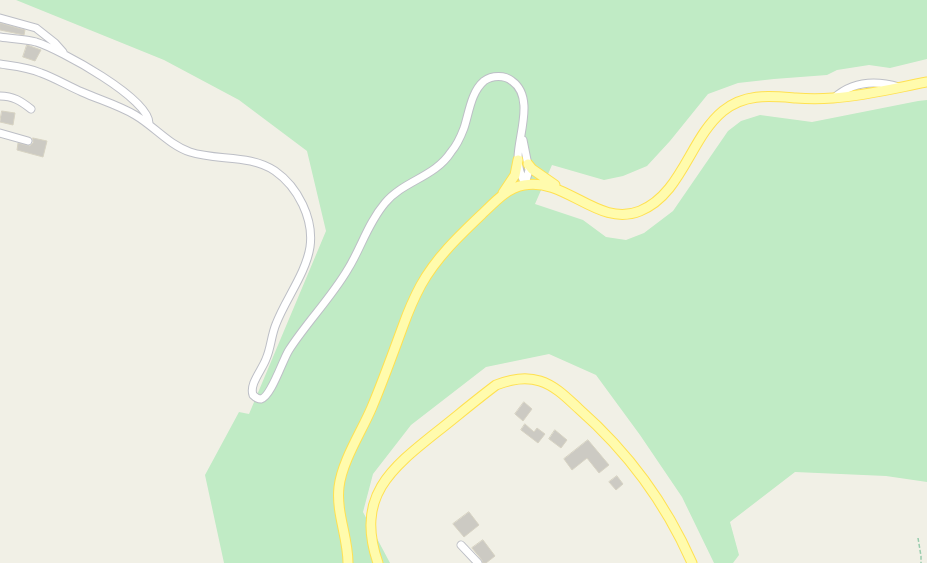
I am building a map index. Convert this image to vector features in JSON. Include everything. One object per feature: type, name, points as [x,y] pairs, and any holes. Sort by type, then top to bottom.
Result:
[{"type":"main road","points":[[500,197],[525,184],[548,185],[605,211],[622,215],[636,213],[662,197],[680,172],[710,124],[728,106],[743,99],[759,96],[804,99],[834,98],[927,82]]},
{"type":"main road","points":[[348,563],[347,544],[339,506],[339,484],[346,462],[373,405],[414,298],[428,273],[444,253],[462,233],[500,197],[513,179],[518,160]]},
{"type":"main road","points":[[528,164],[532,169],[561,190]]},
{"type":"main road","points":[[378,563],[372,546],[370,530],[373,507],[379,490],[388,476],[396,466],[424,442],[491,389],[509,380],[525,378],[549,384],[591,420],[621,450],[642,476],[663,508],[680,537],[692,563]]},
{"type":"street","points":[[0,18],[36,28],[55,43],[67,57]]},
{"type":"street","points":[[0,37],[35,42],[52,48],[104,77],[119,88],[147,115],[149,124]]},
{"type":"street","points":[[0,64],[25,67],[43,73],[83,93],[119,106],[149,124],[178,147],[191,152],[258,162],[274,171],[287,182],[300,200],[307,218],[310,232],[310,248],[295,286],[275,326],[268,357],[253,388],[253,395],[261,399],[270,390],[286,354],[298,336],[340,283],[374,218],[385,203],[401,188],[439,166],[451,152],[459,139],[473,97],[484,81],[490,78],[503,77],[511,80],[521,91],[523,99],[522,136],[518,160],[520,173],[525,184]]},
{"type":"street","points":[[0,96],[10,96],[31,109]]},
{"type":"street","points":[[0,133],[28,141]]},
{"type":"street","points":[[522,136],[528,164],[528,176],[525,184]]},
{"type":"street","points":[[461,545],[478,563]]},
{"type":"path","points":[[918,538],[921,563]]},
{"type":"green space","points":[[16,0],[927,0],[927,59],[890,68],[869,65],[837,70],[827,75],[738,83],[708,94],[670,141],[647,166],[623,176],[604,180],[552,165],[535,204],[583,220],[606,237],[626,240],[644,233],[673,211],[728,131],[741,121],[760,115],[812,122],[927,100],[927,482],[886,476],[795,472],[730,522],[739,555],[733,563],[714,563],[682,497],[640,435],[596,375],[549,354],[486,367],[411,425],[373,474],[363,512],[390,563],[224,563],[205,475],[239,412],[249,414],[326,231],[307,151],[239,100],[164,60]]},
{"type":"building","points":[[0,23],[25,30],[24,35],[0,30]]},
{"type":"building","points":[[27,45],[41,50],[35,61],[23,57]]},
{"type":"building","points":[[2,111],[15,113],[13,125],[0,122]]},
{"type":"building","points":[[33,138],[47,141],[43,157],[17,150],[18,143],[30,146],[33,143]]},
{"type":"building","points":[[524,402],[532,409],[523,421],[515,414]]},
{"type":"building","points":[[525,424],[534,432],[537,428],[545,434],[538,443],[521,430]]},
{"type":"building","points":[[555,430],[567,440],[561,448],[549,439]]},
{"type":"building","points":[[588,440],[609,465],[599,473],[587,458],[572,470],[564,459]]},
{"type":"building","points":[[617,476],[623,484],[616,490],[609,482]]},
{"type":"building","points":[[469,512],[479,525],[464,537],[453,524]]},
{"type":"building","points":[[483,540],[495,556],[486,563],[483,563],[472,548]]}]
